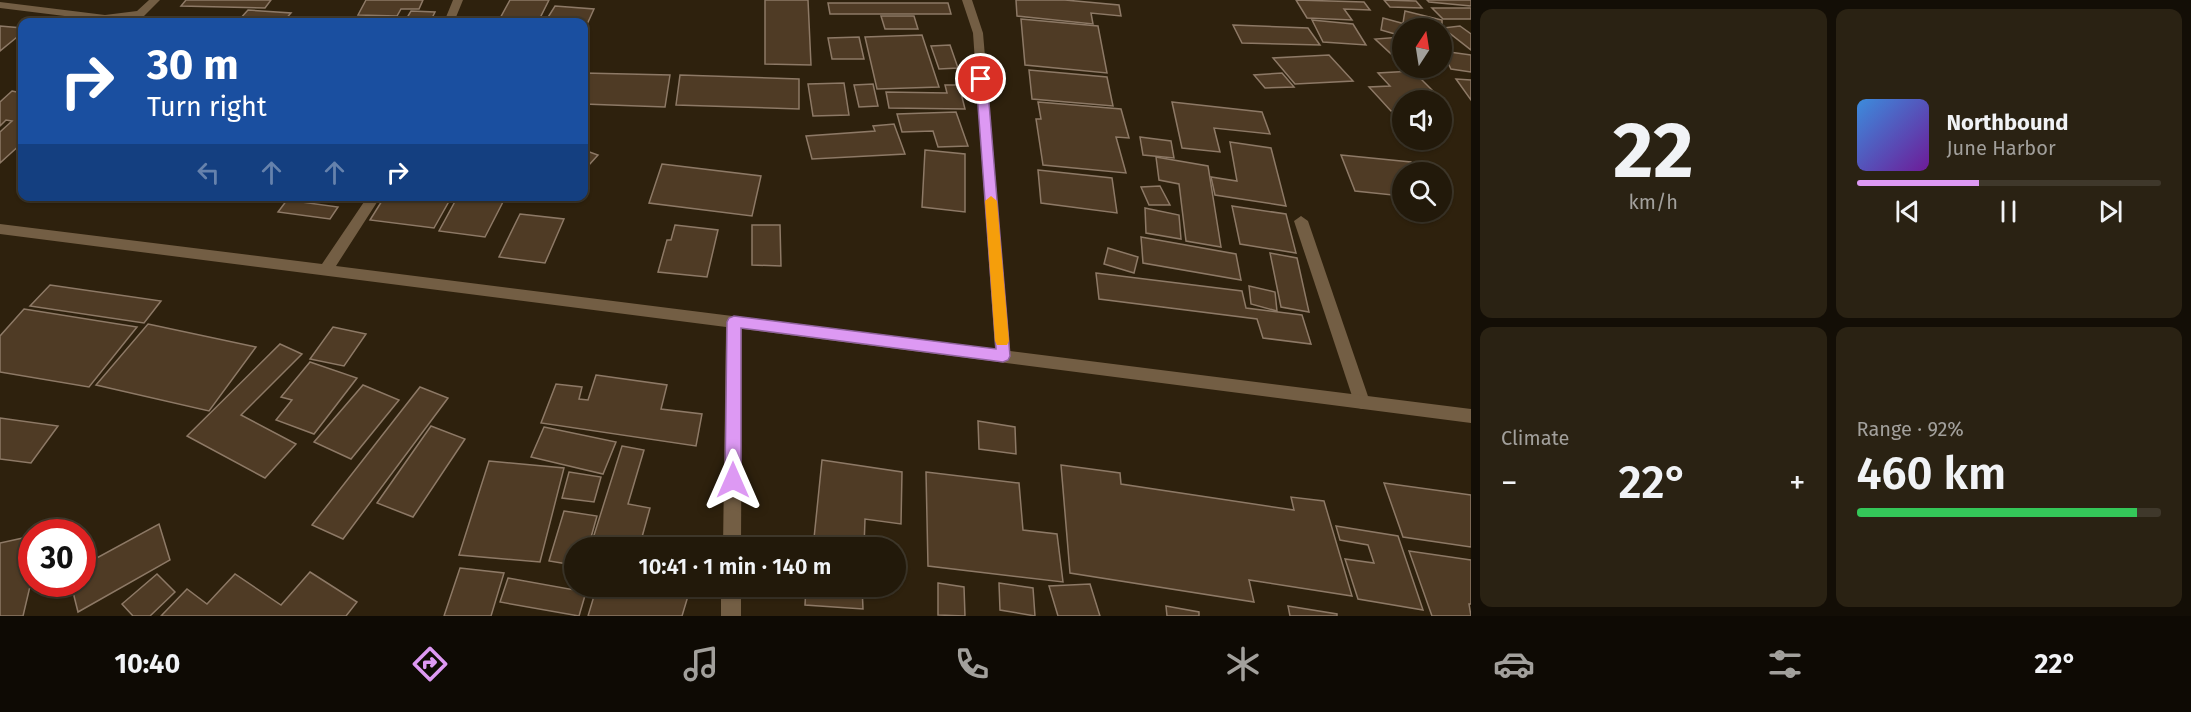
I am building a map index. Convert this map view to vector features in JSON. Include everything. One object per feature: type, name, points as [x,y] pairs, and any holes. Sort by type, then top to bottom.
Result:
[{"type":"street","points":[[0,5],[105,18],[140,14],[154,0]]},
{"type":"street","points":[[451,18],[458,0]]},
{"type":"street","points":[[967,0],[978,33],[1003,356]]},
{"type":"street","points":[[326,270],[372,201]]},
{"type":"street","points":[[1301,221],[1362,402]]},
{"type":"street","points":[[0,229],[1471,416]]},
{"type":"street","points":[[732,537],[734,322]]},
{"type":"street","points":[[731,597],[731,616]]},
{"type":"building","points":[[186,0],[271,0],[265,8],[181,6]]},
{"type":"building","points":[[366,0],[423,0],[419,9],[401,9],[397,16],[358,15]]},
{"type":"building","points":[[510,0],[549,0],[540,18],[500,18]]},
{"type":"building","points":[[765,0],[808,0],[811,65],[765,64]]},
{"type":"building","points":[[1016,0],[1065,0],[1119,5],[1121,16],[1091,13],[1093,24],[1017,16]]},
{"type":"building","points":[[1296,0],[1364,2],[1370,10],[1344,9],[1352,20],[1307,18]]},
{"type":"building","points":[[1384,0],[1416,1],[1422,8],[1390,7]]},
{"type":"building","points":[[1427,0],[1471,0],[1471,6],[1429,2]]},
{"type":"building","points":[[828,3],[948,3],[951,14],[830,14]]},
{"type":"building","points":[[555,6],[594,9],[588,22],[588,18],[548,18]]},
{"type":"building","points":[[1432,8],[1471,8],[1471,19],[1442,18]]},
{"type":"building","points":[[248,10],[291,13],[287,18],[241,18]]},
{"type":"building","points":[[411,11],[435,12],[432,18],[407,18]]},
{"type":"building","points":[[1405,11],[1434,18],[1404,18]]},
{"type":"building","points":[[881,16],[914,16],[918,29],[885,29]]},
{"type":"building","points":[[1383,18],[1392,20],[1392,33],[1381,30]]},
{"type":"building","points":[[1021,19],[1098,26],[1107,73],[1025,65]]},
{"type":"building","points":[[1312,20],[1353,24],[1366,45],[1323,42]]},
{"type":"building","points":[[1233,25],[1308,28],[1320,45],[1242,43]]},
{"type":"building","points":[[0,26],[18,28],[18,36],[0,51]]},
{"type":"building","points":[[1460,26],[1471,34],[1471,50],[1452,35],[1452,27]]},
{"type":"building","points":[[922,35],[939,87],[877,89],[865,37]]},
{"type":"building","points":[[859,37],[864,59],[832,59],[828,38]]},
{"type":"building","points":[[1392,38],[1392,55],[1375,39]]},
{"type":"building","points":[[950,45],[958,68],[939,69],[931,46]]},
{"type":"building","points":[[1452,52],[1471,55],[1471,72],[1452,69]]},
{"type":"building","points":[[1329,55],[1353,81],[1295,84],[1273,58]]},
{"type":"building","points":[[1029,70],[1107,77],[1113,106],[1032,99]]},
{"type":"building","points":[[1392,72],[1392,78],[1420,78],[1431,90],[1392,90],[1391,111],[1369,87],[1390,86],[1378,73]]},
{"type":"building","points":[[588,73],[670,75],[665,107],[588,104]]},
{"type":"building","points":[[1282,73],[1294,87],[1265,88],[1254,75]]},
{"type":"building","points":[[680,75],[799,79],[799,109],[676,105]]},
{"type":"building","points":[[1456,79],[1471,80],[1471,100]]},
{"type":"building","points":[[844,83],[849,115],[813,116],[808,84]]},
{"type":"building","points":[[873,84],[878,106],[859,107],[854,85]]},
{"type":"building","points":[[945,85],[959,85],[965,109],[889,108],[886,92],[947,93]]},
{"type":"building","points":[[12,91],[18,92],[18,147],[0,163],[0,132],[12,121],[6,120],[0,126],[0,102]]},
{"type":"building","points":[[1038,102],[1121,109],[1129,138],[1116,137],[1126,173],[1043,165],[1036,119],[1041,119]]},
{"type":"building","points":[[1172,102],[1262,112],[1270,134],[1214,128],[1220,152],[1182,148]]},
{"type":"building","points":[[956,112],[968,146],[938,147],[933,131],[902,132],[897,114]]},
{"type":"building","points":[[894,124],[905,154],[812,159],[806,136],[875,131],[873,126]]},
{"type":"building","points":[[1140,137],[1171,141],[1174,158],[1143,155]]},
{"type":"building","points":[[1230,142],[1271,148],[1286,206],[1215,195],[1211,177],[1237,181]]},
{"type":"building","points":[[925,150],[965,154],[965,212],[922,207]]},
{"type":"building","points":[[588,151],[598,155],[588,165]]},
{"type":"building","points":[[1341,155],[1411,162],[1392,162],[1392,195],[1355,191]]},
{"type":"building","points":[[1156,157],[1208,166],[1221,247],[1186,241],[1179,184],[1159,180]]},
{"type":"building","points":[[662,164],[761,176],[752,216],[649,203]]},
{"type":"building","points":[[1038,170],[1112,178],[1117,213],[1041,203]]},
{"type":"building","points":[[1160,186],[1170,205],[1149,205],[1141,187]]},
{"type":"building","points":[[286,201],[338,207],[330,219],[278,212]]},
{"type":"building","points":[[382,201],[449,201],[434,228],[370,220]]},
{"type":"building","points":[[455,201],[503,201],[485,237],[439,231]]},
{"type":"building","points":[[1232,206],[1286,214],[1296,253],[1240,244]]},
{"type":"building","points":[[1145,208],[1179,215],[1181,239],[1146,233]]},
{"type":"building","points":[[520,214],[564,219],[545,263],[499,257]]},
{"type":"building","points":[[675,225],[718,230],[707,277],[658,272],[667,240],[671,240]]},
{"type":"building","points":[[752,225],[780,225],[781,266],[752,265]]},
{"type":"building","points":[[1141,237],[1236,254],[1241,280],[1143,263]]},
{"type":"building","points":[[1108,248],[1138,257],[1134,273],[1104,264]]},
{"type":"building","points":[[1270,253],[1297,258],[1309,312],[1281,307]]},
{"type":"building","points":[[1096,273],[1242,291],[1246,308],[1302,315],[1311,344],[1263,338],[1257,319],[1099,299]]},
{"type":"building","points":[[50,285],[161,301],[144,323],[30,306]]},
{"type":"building","points":[[1249,286],[1275,292],[1277,311],[1251,304]]},
{"type":"building","points":[[24,309],[137,327],[89,387],[0,372],[0,336]]},
{"type":"building","points":[[148,324],[256,347],[209,411],[96,385]]},
{"type":"building","points":[[333,327],[366,334],[344,366],[310,359]]},
{"type":"building","points":[[280,344],[302,354],[241,415],[296,444],[265,478],[187,436]]},
{"type":"building","points":[[310,362],[357,378],[314,434],[276,420],[292,400],[281,397]]},
{"type":"building","points":[[596,375],[667,385],[661,409],[702,414],[696,446],[541,423],[556,384],[582,387],[579,399],[588,400]]},
{"type":"building","points":[[363,385],[399,400],[351,459],[314,442]]},
{"type":"building","points":[[420,387],[448,398],[343,539],[312,525]]},
{"type":"building","points":[[0,418],[58,426],[31,463],[0,459]]},
{"type":"building","points":[[978,421],[1015,427],[1016,454],[979,449]]},
{"type":"building","points":[[431,426],[465,439],[413,517],[377,503]]},
{"type":"building","points":[[544,427],[616,442],[603,474],[531,457]]},
{"type":"building","points":[[622,446],[644,450],[628,504],[650,508],[642,537],[593,537]]},
{"type":"building","points":[[822,460],[902,472],[901,524],[865,519],[864,537],[814,537]]},
{"type":"building","points":[[489,461],[564,468],[540,562],[459,555]]},
{"type":"building","points":[[1061,465],[1120,473],[1121,484],[1294,510],[1291,497],[1324,501],[1352,596],[1249,580],[1254,602],[1070,573]]},
{"type":"building","points":[[569,472],[601,477],[594,502],[562,498]]},
{"type":"building","points":[[926,472],[1019,483],[1023,530],[1057,534],[1063,582],[928,566]]},
{"type":"building","points":[[1384,483],[1471,495],[1471,547],[1403,537]]},
{"type":"building","points":[[564,511],[597,516],[591,537],[564,537],[564,563],[549,561]]},
{"type":"building","points":[[159,524],[170,560],[78,612],[74,597],[96,597],[96,558]]},
{"type":"building","points":[[1336,526],[1398,536],[1423,610],[1358,599],[1345,559],[1374,563],[1368,545],[1340,540]]},
{"type":"building","points":[[18,539],[18,597],[28,597],[23,616],[0,616],[0,543]]},
{"type":"building","points":[[1409,551],[1471,560],[1471,604],[1469,604],[1471,616],[1432,616]]},
{"type":"building","points":[[460,568],[504,573],[491,616],[444,616]]},
{"type":"building","points":[[310,572],[357,602],[346,616],[161,616],[187,589],[207,604],[235,574],[281,605]]},
{"type":"building","points":[[157,574],[175,592],[150,616],[133,616],[122,604]]},
{"type":"building","points":[[508,578],[564,588],[564,597],[585,597],[579,616],[500,602]]},
{"type":"building","points":[[938,583],[964,587],[965,616],[938,615]]},
{"type":"building","points":[[999,583],[1033,588],[1035,616],[1000,610]]},
{"type":"building","points":[[1090,584],[1100,616],[1058,616],[1049,586]]},
{"type":"building","points":[[594,597],[688,597],[682,616],[588,616]]},
{"type":"building","points":[[805,597],[862,597],[863,609],[805,605]]},
{"type":"building","points":[[1166,606],[1199,612],[1199,616],[1167,616]]},
{"type":"building","points":[[1288,606],[1337,614],[1337,616],[1290,616]]},
{"type":"slow traffic","points":[[991,201],[1002,341]]},
{"type":"route","points":[[733,480],[734,322],[1003,356],[981,79]]}]
